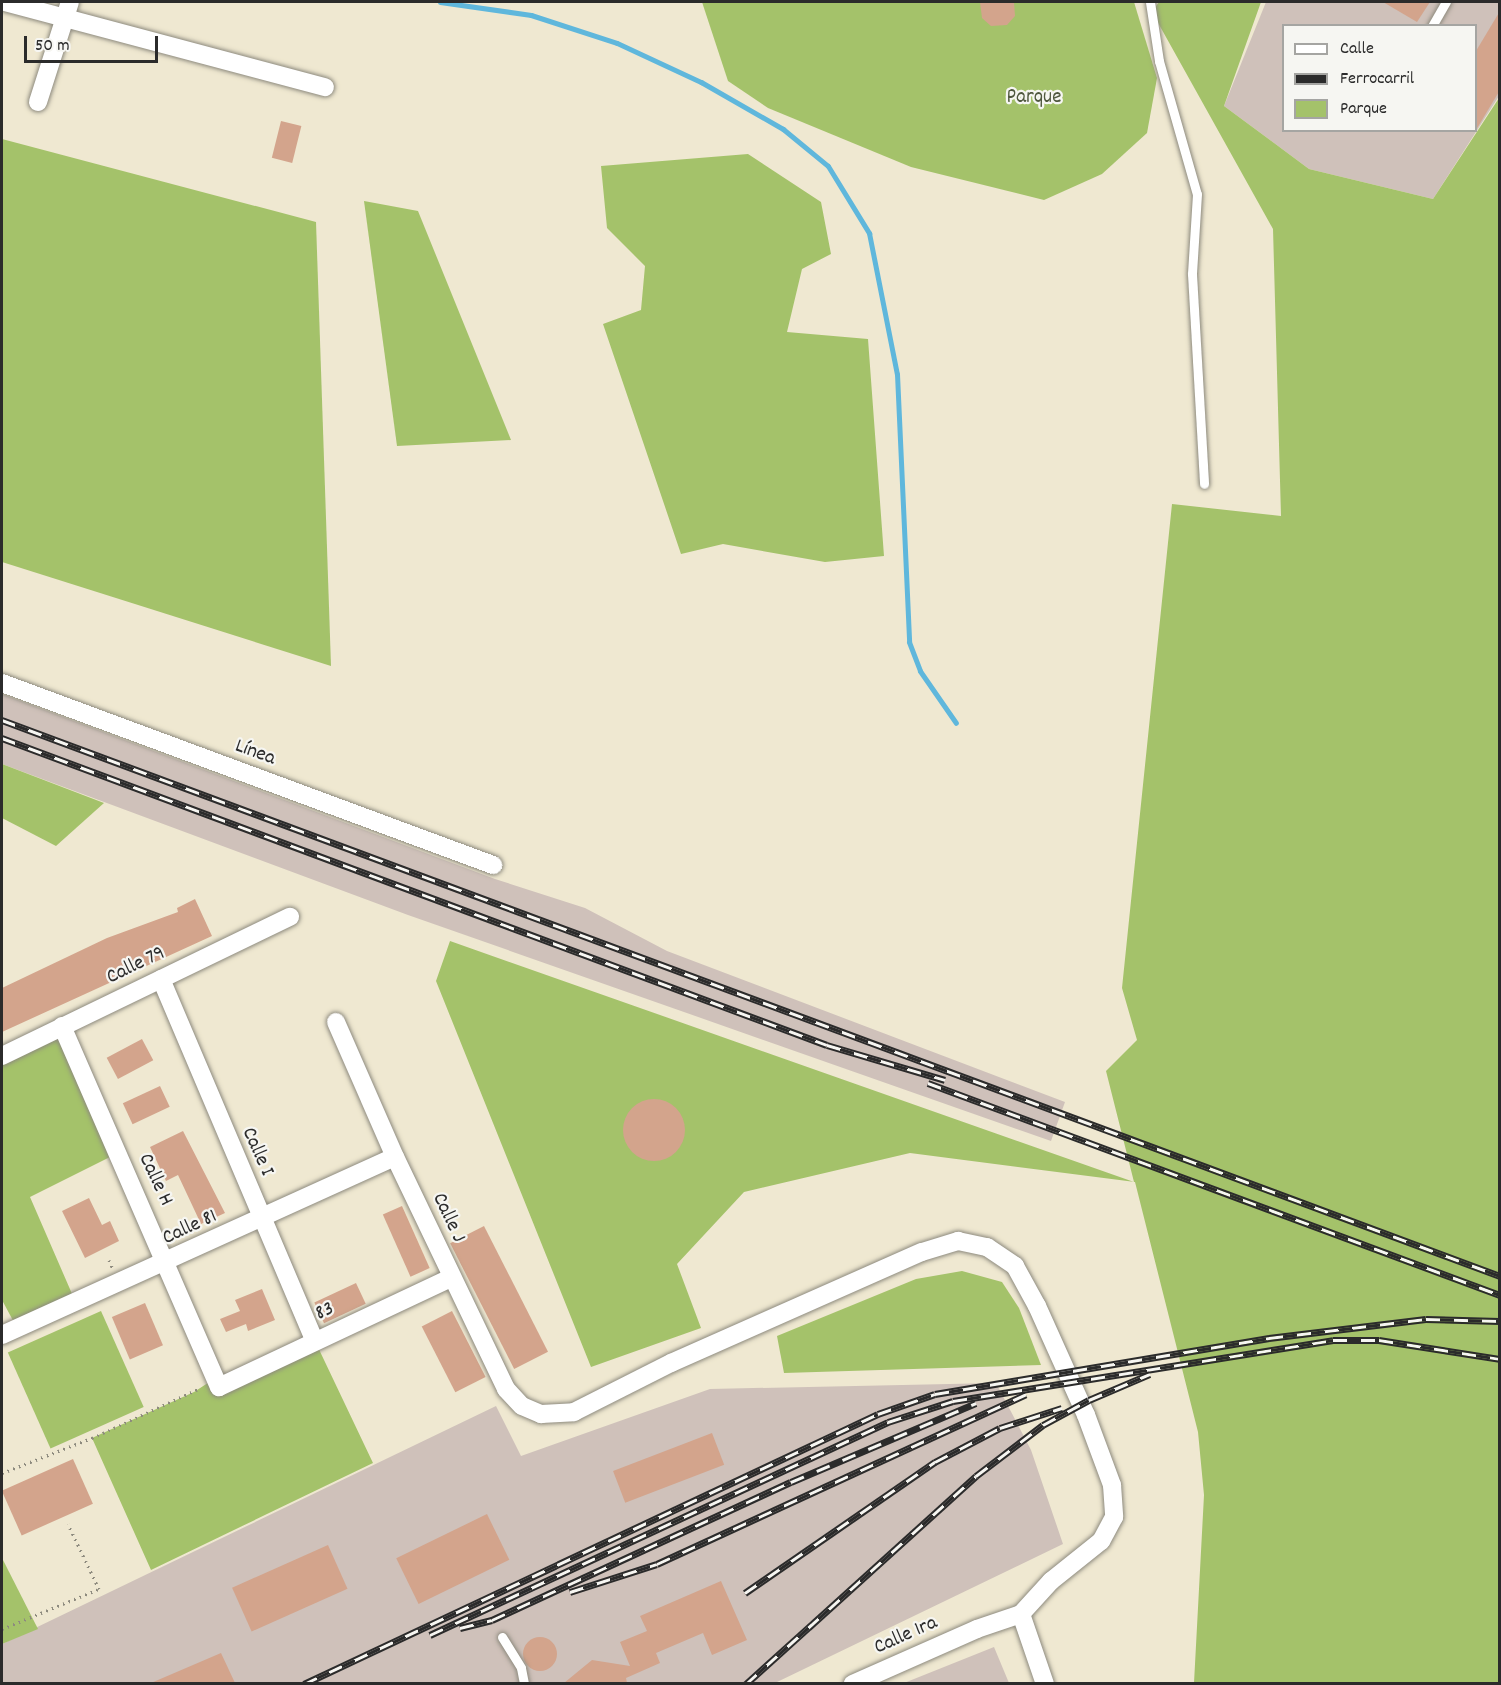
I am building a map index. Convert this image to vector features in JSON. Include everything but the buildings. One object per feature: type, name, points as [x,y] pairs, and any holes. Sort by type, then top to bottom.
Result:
[{"type":"street","points":[[5,2],[67,10],[325,87]]},
{"type":"street","points":[[38,102],[67,10]]},
{"type":"street","name":"Línea","points":[[2,683],[493,865]]},
{"type":"street","name":"Calle 79","points":[[2,1056],[290,917]]},
{"type":"street","name":"Calle I","points":[[161,979],[315,1341]]},
{"type":"street","name":"Calle J","points":[[336,1022],[451,1278],[506,1389],[522,1406],[541,1414],[574,1412],[671,1363],[921,1251],[958,1241],[987,1247],[1015,1266],[1037,1306],[1112,1485],[1114,1517],[1101,1541],[1051,1581],[1021,1614]]},
{"type":"street","name":"Calle H","points":[[62,1026],[168,1263],[218,1382]]},
{"type":"street","name":"Calle 81","points":[[2,1335],[168,1263],[395,1157]]},
{"type":"street","name":"83","points":[[218,1382],[315,1341],[451,1278]]},
{"type":"street","points":[[1021,1614],[1045,1683]]},
{"type":"street","name":"Calle 1ra","points":[[853,1683],[977,1629],[1021,1614]]},
{"type":"lane","points":[[1150,2],[1160,61],[1197,194],[1192,274],[1204,484]]},
{"type":"lane","points":[[1433,24],[1446,2]]},
{"type":"lane","points":[[502,1637],[521,1668],[524,1683]]},
{"type":"path","points":[[2,1473],[218,1382]]},
{"type":"path","points":[[2,1629],[99,1588],[68,1524]]},
{"type":"shaded area","points":[[1266,2],[1499,2],[1499,96],[1477,130],[1477,24],[1282,24],[1282,132],[1476,132],[1433,199],[1309,169],[1224,106]]},
{"type":"shaded area","points":[[2,694],[495,879],[585,908],[667,951],[1065,1102],[1051,1141],[408,915],[2,764]]},
{"type":"shaded area","points":[[996,1383],[1031,1450],[1063,1544],[775,1683],[2,1684],[2,1644],[496,1406],[521,1456],[710,1389]]},
{"type":"shaded area","points":[[994,1647],[1009,1683],[904,1683]]},
{"type":"green space","name":"Parque","points":[[702,2],[1134,2],[1157,78],[1147,133],[1102,174],[1044,200],[911,167],[768,108],[728,81]]},
{"type":"green space","points":[[1159,2],[1261,2],[1224,106],[1309,169],[1433,199],[1499,98],[1499,1683],[1194,1683],[1204,1495],[1198,1432],[1106,1071],[1137,1040],[1122,988],[1172,504],[1281,516],[1273,229],[1152,12]]},
{"type":"green space","points":[[2,139],[316,222],[331,666],[2,562]]},
{"type":"green space","points":[[748,154],[821,202],[831,254],[802,269],[787,332],[868,339],[884,556],[825,562],[723,544],[681,554],[603,324],[641,310],[645,266],[607,228],[601,166]]},
{"type":"green space","points":[[364,201],[418,211],[511,440],[397,446]]},
{"type":"green space","points":[[2,764],[104,803],[56,846],[2,818]]},
{"type":"green space","points":[[450,941],[1133,1182],[910,1153],[744,1192],[677,1264],[701,1328],[591,1367],[436,981]]},
{"type":"green space","points":[[62,1026],[118,1153],[30,1197],[76,1303],[17,1328],[2,1300],[2,1056]]},
{"type":"green space","points":[[962,1271],[1002,1282],[1019,1308],[1041,1365],[784,1373],[777,1336],[916,1279]]},
{"type":"green space","points":[[101,1311],[144,1407],[51,1448],[8,1352]]},
{"type":"green space","points":[[315,1341],[373,1463],[151,1570],[92,1438],[194,1392],[217,1377],[219,1386]]},
{"type":"green space","points":[[2,1558],[38,1629],[2,1644]]},
{"type":"waterway","points":[[440,2],[531,15],[617,43],[701,82],[783,129],[828,166],[869,233],[897,374],[909,642],[920,671],[956,723]]},
{"type":"railway","points":[[2,720],[1500,1276]]},
{"type":"railway","points":[[2,738],[827,1045],[945,1080]]},
{"type":"railway","points":[[928,1083],[1500,1295]]},
{"type":"railway","points":[[304,1684],[878,1414],[935,1394],[1269,1338],[1426,1319],[1500,1321]]},
{"type":"railway","points":[[430,1635],[888,1422],[953,1401],[1333,1340],[1379,1340],[1500,1359]]},
{"type":"railway","points":[[746,1684],[976,1476],[1043,1425],[1089,1400],[1150,1374]]},
{"type":"railway","points":[[570,1592],[657,1564],[1026,1394]]},
{"type":"railway","points":[[460,1628],[492,1620],[791,1482],[976,1403]]},
{"type":"railway","points":[[745,1593],[935,1462],[1000,1428],[1062,1408]]}]
